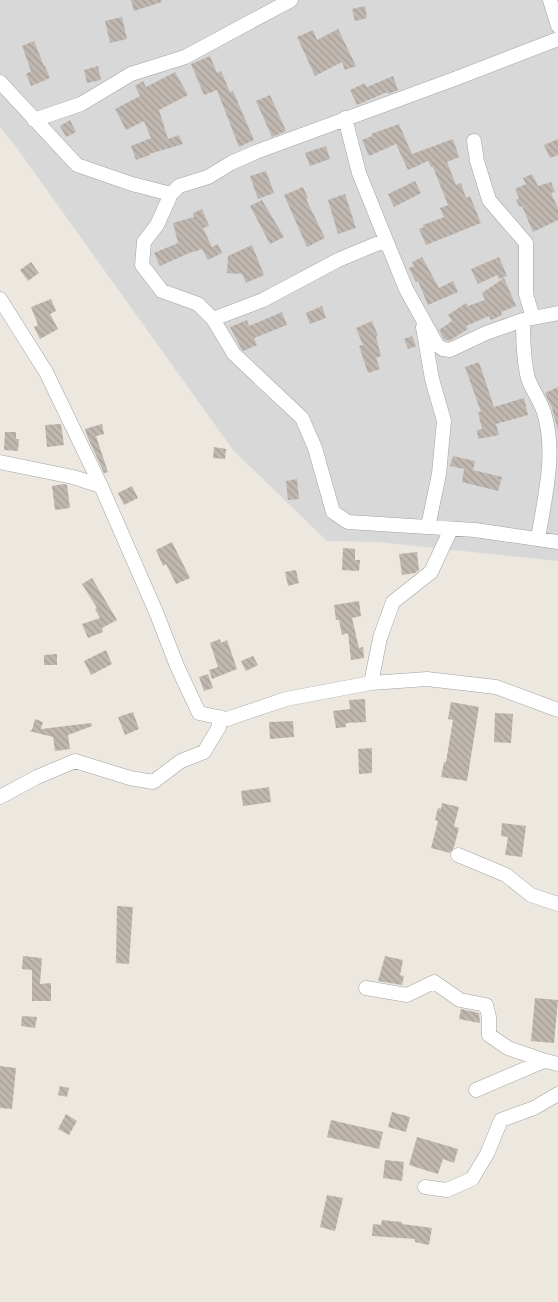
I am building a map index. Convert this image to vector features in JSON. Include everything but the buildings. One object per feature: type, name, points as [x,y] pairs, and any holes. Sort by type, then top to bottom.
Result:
[{"type":"street","points":[[34,120],[82,104],[131,74],[185,57],[291,0]]},
{"type":"street","points":[[550,0],[558,26]]},
{"type":"street","points":[[558,39],[256,152],[231,163],[208,178],[179,186],[171,194],[157,225],[144,242],[142,265],[162,291],[198,304],[213,319],[234,354],[302,418],[315,448],[333,512],[348,522],[475,530],[558,542]]},
{"type":"street","points":[[0,82],[77,165],[132,184],[171,194]]},
{"type":"street","points":[[344,118],[358,172],[406,289],[437,345],[443,349],[450,350],[486,333],[528,319],[558,313]]},
{"type":"street","points":[[474,141],[477,162],[489,200],[526,243],[528,376],[553,430],[549,443],[547,481],[538,539]]},
{"type":"street","points":[[213,319],[263,300],[338,260],[386,240]]},
{"type":"street","points":[[0,299],[46,372],[102,486],[177,666],[199,713],[227,719],[286,699],[371,683],[427,679],[496,687],[558,710]]},
{"type":"street","points":[[421,317],[432,378],[444,421],[439,474],[428,527]]},
{"type":"street","points":[[0,462],[72,477],[102,486]]},
{"type":"street","points":[[371,683],[380,638],[393,602],[431,572],[452,529]]},
{"type":"street","points":[[0,797],[36,777],[75,761],[130,778],[154,782],[180,761],[204,752],[219,727],[219,717]]},
{"type":"street","points":[[458,855],[506,875],[531,895],[558,904]]},
{"type":"street","points":[[366,988],[407,995],[434,982],[460,1000],[486,1005],[489,1017],[489,1035],[508,1048],[552,1063]]},
{"type":"street","points":[[476,1090],[552,1063]]},
{"type":"street","points":[[425,1187],[447,1190],[472,1179],[487,1154],[501,1120],[534,1108],[558,1094]]},
{"type":"shaded area","points":[[0,0],[558,0],[558,561],[378,542],[327,541],[233,450],[0,127]]}]
